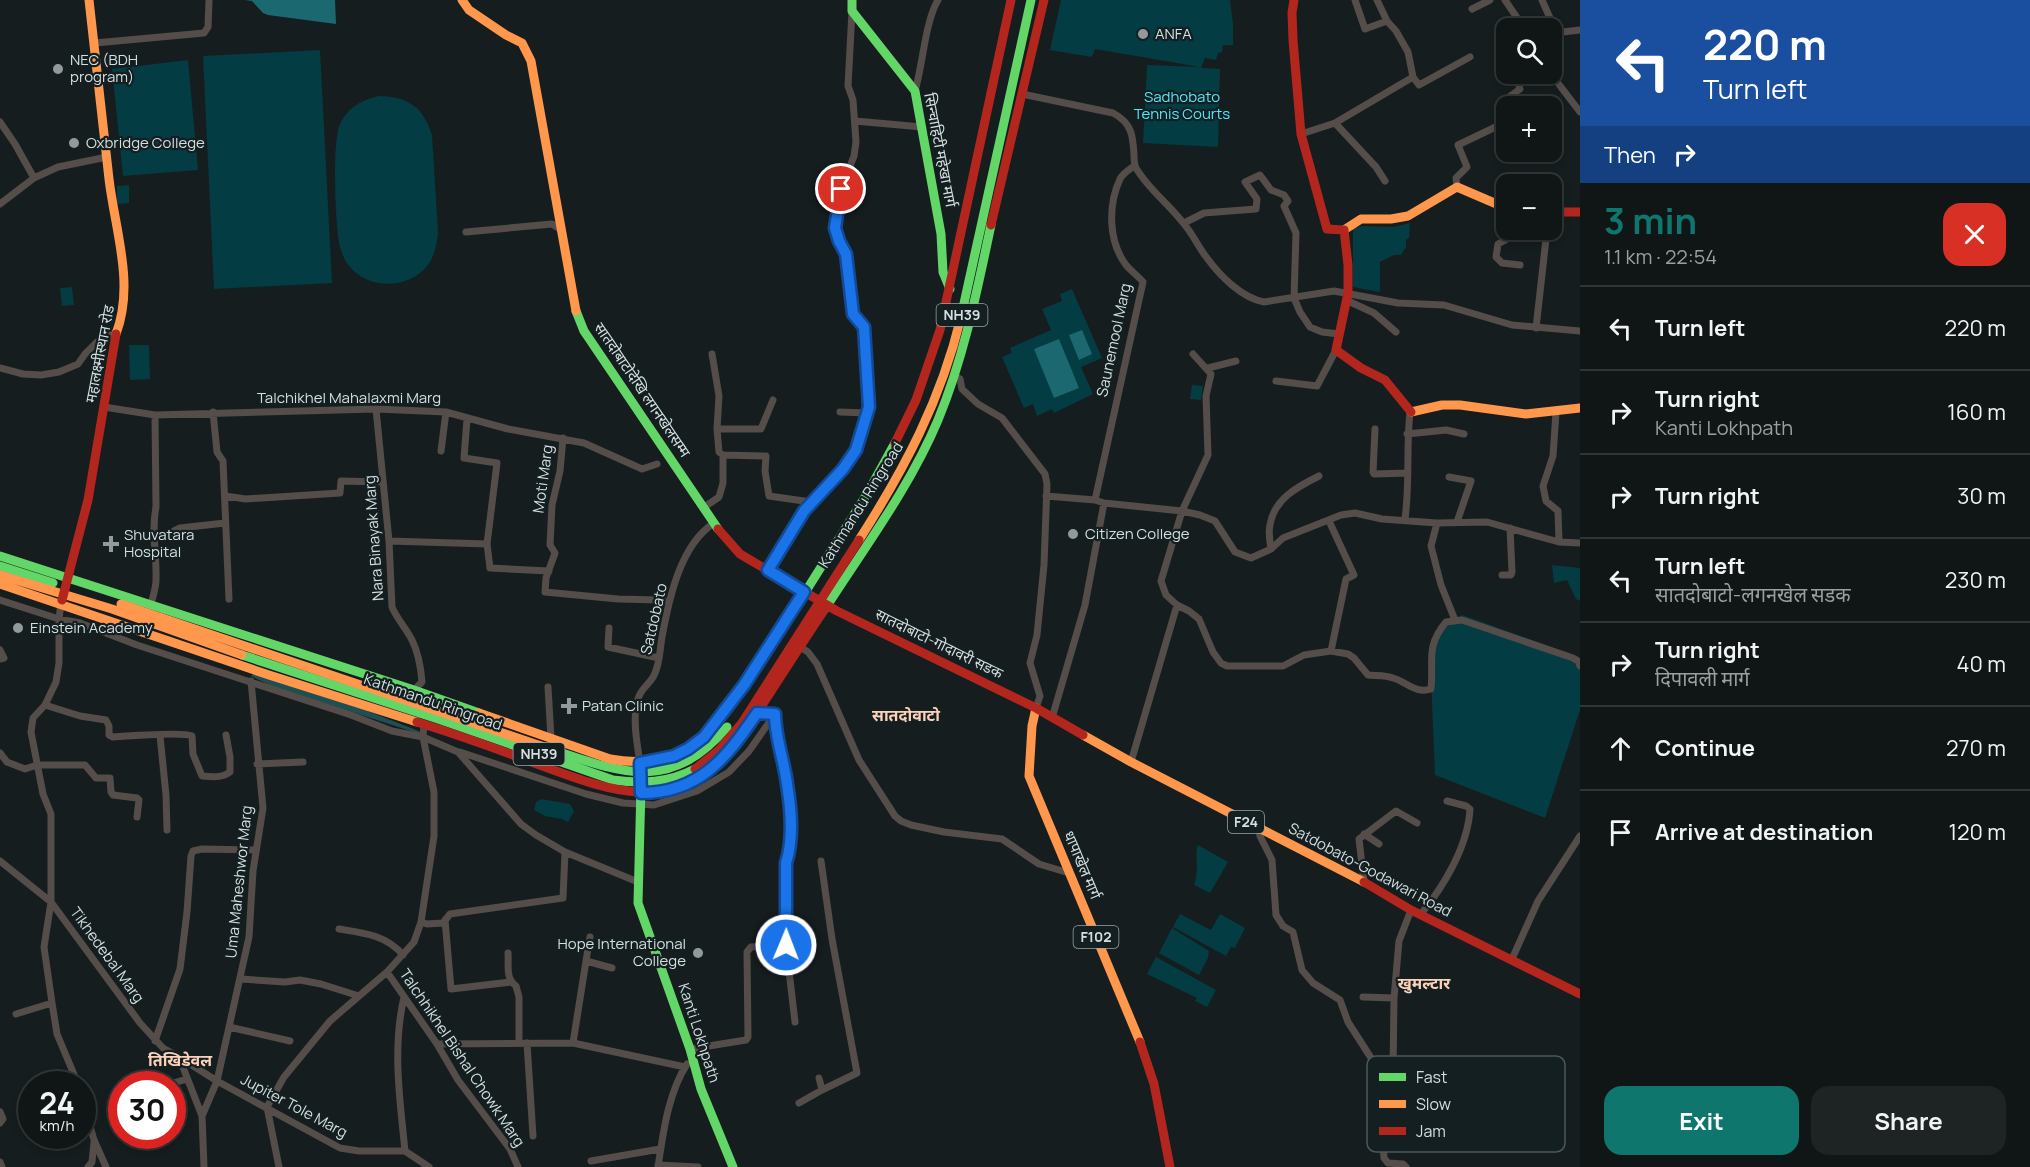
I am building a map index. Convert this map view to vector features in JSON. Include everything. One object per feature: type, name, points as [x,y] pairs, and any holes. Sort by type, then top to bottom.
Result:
[{"type":"main road","name":"महालक्ष्मीस्थान रोड","points":[[64,591],[88,500],[105,407],[114,340],[125,300],[89,0]]},
{"type":"main road","name":"सातदोबाटोदेखि लगनखेलसम्म","points":[[462,0],[469,10],[522,43],[531,62],[573,302],[584,331],[729,543],[740,554],[768,570]]},
{"type":"main road","points":[[852,0],[852,11]]},
{"type":"main road","points":[[0,556],[64,591],[242,666],[424,725],[592,784],[621,791],[641,788],[668,790],[703,776],[728,754],[800,647],[816,599],[905,426],[935,348],[950,289],[1011,0]]},
{"type":"main road","name":"Kathmandu Ringroad","points":[[0,566],[64,591],[612,780],[641,788],[677,777],[701,764],[717,751],[750,707],[895,466],[932,389],[952,320],[1022,0]]},
{"type":"main road","name":"Kathmandu Ringroad","points":[[0,576],[121,604],[436,709],[600,767],[640,773],[658,772],[676,767],[699,754],[715,741],[735,714],[899,475],[922,431],[941,386],[962,315],[1031,0]]},
{"type":"main road","points":[[0,584],[151,604],[414,690],[610,759],[640,763],[674,756],[688,749],[704,737],[816,599],[915,467],[938,423],[969,328],[1044,0]]},
{"type":"main road","points":[[1294,0],[1293,40],[1300,134],[1327,229],[1344,230],[1361,219],[1391,219],[1408,216],[1457,187],[1496,204]]},
{"type":"main road","name":"सिन्चाहिटी महेखा मार्ग","points":[[852,11],[915,91],[941,234],[943,272],[950,289]]},
{"type":"main road","points":[[1562,212],[1580,212]]},
{"type":"main road","points":[[1344,230],[1348,265],[1347,296],[1336,350],[1361,368],[1385,380],[1410,412],[1442,405],[1460,405],[1526,414],[1580,408]]},
{"type":"main road","name":"सातदोबाटो-गोदावरी सडक","points":[[768,570],[816,599],[1052,718]]},
{"type":"main road","name":"धापाखेल मार्ग","points":[[1036,708],[1032,726],[1029,776],[1132,1020],[1150,1074],[1170,1167]]},
{"type":"main road","name":"Satdobato-Godawari Road","points":[[1052,718],[1131,762],[1364,882],[1440,926],[1580,994]]},
{"type":"main road","name":"Kanti Lokhpath","points":[[640,763],[638,903],[691,1053],[701,1089],[733,1167]]},
{"type":"street","points":[[95,43],[204,33],[208,27],[209,0]]},
{"type":"street","points":[[915,91],[932,12],[938,0]]},
{"type":"street","points":[[1355,0],[1365,29],[1387,21]]},
{"type":"street","points":[[1377,0],[1387,21],[1396,31],[1408,52],[1413,77],[1419,85],[1470,57]]},
{"type":"street","points":[[1472,9],[1490,0]]},
{"type":"street","points":[[1505,0],[1517,18]]},
{"type":"street","points":[[1542,0],[1554,27],[1563,32],[1580,30]]},
{"type":"street","points":[[768,570],[781,546],[811,502],[843,469],[856,450],[869,407],[864,327],[853,314],[846,254],[835,228],[841,189],[854,156],[855,121],[853,100],[848,86],[852,11]]},
{"type":"street","points":[[1300,134],[1335,123],[1413,77]]},
{"type":"street","points":[[1510,96],[1520,89],[1519,84]]},
{"type":"street","points":[[1559,84],[1580,112]]},
{"type":"street","points":[[1022,94],[1113,113],[1125,120],[1131,131],[1134,166],[1156,196],[1184,223],[1207,259],[1243,293],[1256,301],[1264,302],[1334,291],[1347,296],[1396,332]]},
{"type":"street","points":[[855,121],[922,127]]},
{"type":"street","points":[[0,122],[34,178]]},
{"type":"street","points":[[1335,123],[1376,167],[1385,181]]},
{"type":"street","points":[[1457,187],[1456,178],[1467,167],[1458,145],[1496,127]]},
{"type":"street","points":[[0,204],[34,178],[57,168],[107,157]]},
{"type":"street","name":"Saunemool Marg","points":[[1095,500],[1143,282],[1126,265],[1114,243],[1112,231],[1111,216],[1119,180],[1134,166]]},
{"type":"street","points":[[1184,223],[1204,213],[1256,209],[1257,199],[1245,182],[1260,175],[1271,190],[1284,195],[1288,201],[1284,206],[1296,233],[1294,298],[1304,320],[1310,327],[1322,332],[1339,334]]},
{"type":"street","points":[[466,232],[552,224],[560,229]]},
{"type":"street","points":[[1505,240],[1498,244],[1496,257],[1498,261],[1520,265]]},
{"type":"street","points":[[1536,328],[1546,240]]},
{"type":"street","points":[[1347,296],[1398,303],[1444,305],[1512,326],[1580,331]]},
{"type":"street","points":[[0,368],[23,374],[41,375],[58,372],[78,364],[97,342],[116,332],[119,327]]},
{"type":"street","points":[[1276,381],[1317,386],[1336,350]]},
{"type":"street","points":[[712,354],[719,396],[717,429],[719,452],[723,455],[766,456],[765,471],[769,496],[811,502]]},
{"type":"street","points":[[1193,354],[1211,374],[1206,396],[1208,455],[1182,511],[1161,581],[1166,595],[1199,619],[1213,652],[1221,663],[1227,666],[1282,666],[1304,655],[1331,651],[1348,654],[1368,675],[1391,677],[1409,687],[1421,691],[1428,690],[1431,689],[1430,652],[1440,629],[1446,622],[1462,620],[1573,658],[1580,666]]},
{"type":"street","points":[[1208,368],[1236,362]]},
{"type":"street","points":[[955,376],[960,379],[962,389],[972,399],[1002,418],[1045,474],[1047,484],[1044,565],[1037,635],[1030,663],[1040,696],[1036,708]]},
{"type":"street","points":[[717,429],[761,429],[773,400]]},
{"type":"street","name":"Talchikhel Mahalaxmi Marg","points":[[105,407],[155,415],[376,409],[446,412],[508,429],[584,443],[642,468],[657,464]]},
{"type":"street","name":"Nara Binayak Marg","points":[[376,409],[389,541],[392,607],[412,641],[421,673],[422,682],[414,690]]},
{"type":"street","points":[[213,412],[217,452],[223,461],[229,599]]},
{"type":"street","points":[[441,451],[446,412]]},
{"type":"street","points":[[840,412],[866,413]]},
{"type":"street","points":[[1405,519],[1408,492],[1407,434],[1410,412]]},
{"type":"street","points":[[1556,412],[1553,456],[1543,486],[1546,501],[1558,511],[1558,542]]},
{"type":"street","points":[[151,604],[156,583],[153,536],[156,507],[155,415]]},
{"type":"street","points":[[467,419],[464,458],[497,463],[488,544],[490,568],[549,571]]},
{"type":"street","points":[[1375,429],[1374,474],[1408,473]]},
{"type":"street","points":[[1407,434],[1446,430],[1464,434]]},
{"type":"street","name":"Moti Marg","points":[[563,438],[560,471],[552,505],[550,545],[555,553],[545,592],[669,602]]},
{"type":"street","points":[[703,508],[719,497],[723,483],[723,455]]},
{"type":"street","points":[[1271,549],[1269,526],[1281,500],[1299,486],[1319,476]]},
{"type":"street","points":[[1449,477],[1471,481],[1457,522]]},
{"type":"street","points":[[225,496],[246,499],[340,493],[341,482],[383,482]]},
{"type":"street","points":[[1046,496],[1182,511],[1215,521],[1235,552],[1251,558],[1271,549],[1283,538],[1341,515],[1355,513],[1382,519],[1437,523],[1487,522],[1558,542],[1580,543]]},
{"type":"street","points":[[1052,718],[1085,605],[1104,503]]},
{"type":"street","points":[[1329,521],[1354,575],[1346,579],[1331,651]]},
{"type":"street","points":[[153,536],[168,534],[180,528],[225,523]]},
{"type":"street","name":"Satdobato","points":[[640,763],[636,719],[637,700],[642,687],[655,675],[669,602],[687,552],[707,527],[714,523]]},
{"type":"street","points":[[1437,523],[1431,546],[1441,585],[1455,620]]},
{"type":"street","points":[[1502,575],[1511,575],[1512,572],[1510,528]]},
{"type":"street","points":[[389,541],[488,544]]},
{"type":"street","name":"Tikhedebal Marg","points":[[64,591],[58,619],[59,663],[56,682],[45,705],[33,718],[32,727],[37,765],[51,814],[51,902],[155,1041],[179,1057]]},
{"type":"street","points":[[0,600],[58,619],[80,623],[137,645],[251,681],[392,731],[423,737],[458,752],[586,794],[623,803],[654,805],[713,783],[729,772],[749,751],[775,714]]},
{"type":"street","points":[[1131,762],[1177,605]]},
{"type":"street","points":[[609,628],[608,647],[659,658]]},
{"type":"street","points":[[800,647],[808,652],[817,664],[859,760],[895,816],[901,821],[944,832],[1002,839],[1039,864],[1069,873]]},
{"type":"street","points":[[0,650],[4,658],[0,659]]},
{"type":"street","name":"Uma Maheshwor Marg","points":[[202,1116],[217,1081],[249,937],[255,849],[262,808],[251,681]]},
{"type":"street","points":[[548,687],[551,738]]},
{"type":"street","points":[[45,705],[80,716],[106,720],[109,735],[113,737],[186,733],[192,736],[194,754],[202,776],[227,775],[230,772],[226,735]]},
{"type":"street","points":[[757,713],[775,714]]},
{"type":"street","points":[[775,714],[787,784],[791,833],[790,851],[786,863],[786,945],[795,1022]]},
{"type":"street","name":"Talchhikhel Bishal Chowk Marg","points":[[424,725],[423,737],[434,792],[434,836],[421,922],[414,942],[387,972],[438,1044],[458,1080],[510,1149],[518,1167]]},
{"type":"street","points":[[160,736],[167,830]]},
{"type":"street","points":[[458,752],[520,824],[565,852],[638,882]]},
{"type":"street","points":[[0,753],[7,762],[25,769],[37,765],[85,765],[96,778],[110,778],[113,795],[132,796],[139,800],[137,818]]},
{"type":"street","points":[[257,764],[303,762]]},
{"type":"street","points":[[1421,914],[1446,881],[1453,867],[1470,813],[1470,809],[1466,806],[1447,801]]},
{"type":"street","points":[[1364,882],[1359,839],[1395,811],[1417,823]]},
{"type":"street","points":[[1259,829],[1272,860],[1275,915],[1283,926],[1293,932],[1304,975],[1340,1000],[1348,1022],[1370,1056]]},
{"type":"street","points":[[1364,834],[1379,844]]},
{"type":"street","points":[[1512,959],[1538,902],[1579,838]]},
{"type":"street","points":[[155,1041],[180,969],[193,850],[255,849]]},
{"type":"street","points":[[421,922],[443,923],[450,914],[562,898],[565,852]]},
{"type":"street","points":[[0,861],[51,902],[44,946],[57,1034],[73,1071]]},
{"type":"street","points":[[799,1103],[857,1073],[832,939],[821,861]]},
{"type":"street","points":[[1393,1056],[1394,998],[1399,941],[1411,910]]},
{"type":"street","points":[[445,919],[451,989],[511,982]]},
{"type":"street","points":[[339,929],[387,940],[403,955]]},
{"type":"street","points":[[573,1043],[590,937]]},
{"type":"street","points":[[698,1167],[658,1166],[673,1095],[691,1053],[746,1040],[748,1037],[747,952],[751,947],[786,945]]},
{"type":"street","points":[[508,952],[508,974],[511,982],[516,986],[519,997],[533,1136]]},
{"type":"street","points":[[586,961],[612,968]]},
{"type":"street","points":[[279,1167],[267,1107],[284,1077],[330,1021],[387,972]]},
{"type":"street","points":[[241,979],[285,982],[300,980],[359,996]]},
{"type":"street","points":[[1363,997],[1394,998]]},
{"type":"street","points":[[404,998],[398,1031],[398,1076],[405,1151],[429,1167]]},
{"type":"street","points":[[16,1014],[52,1003]]},
{"type":"street","points":[[229,1027],[290,1041]]},
{"type":"street","points":[[438,1044],[573,1043],[685,1066]]},
{"type":"street","points":[[179,1057],[202,1116],[204,1167]]},
{"type":"street","name":"Jupiter Tole Marg","points":[[179,1057],[217,1081],[340,1148],[359,1152],[405,1151]]},
{"type":"street","points":[[819,1078],[822,1090]]},
{"type":"street","points":[[0,1112],[3,1119],[0,1123]]},
{"type":"street","points":[[96,1144],[106,1167]]},
{"type":"street","points":[[88,1167],[92,1162],[93,1149]]},
{"type":"street","points":[[591,1161],[660,1149]]},
{"type":"street","points":[[1384,1152],[1384,1158],[1388,1162],[1402,1164],[1406,1167]]},
{"type":"street","points":[[0,1162],[2,1167]]},
{"type":"green space","name":"ANFA","points":[[1061,0],[1230,0],[1233,45],[1223,45],[1222,52],[1218,53],[1216,60],[1205,58],[1201,68],[1220,69],[1218,147],[1143,143],[1147,65],[1200,67],[1095,49],[1092,57],[1050,50]]},
{"type":"green space","points":[[320,50],[332,283],[214,289],[203,56]]},
{"type":"green space","points":[[122,54],[122,64],[104,64],[104,55]]},
{"type":"green space","points":[[188,60],[198,170],[123,176],[112,69]]},
{"type":"green space","points":[[379,96],[407,101],[419,111],[428,125],[432,135],[438,232],[435,250],[427,266],[410,279],[389,284],[378,283],[358,275],[347,263],[338,237],[336,204],[335,165],[337,133],[340,124],[356,105]]},
{"type":"green space","points":[[129,185],[129,203],[117,204],[117,186]]},
{"type":"green space","points":[[1410,223],[1409,238],[1406,240],[1406,247],[1401,255],[1394,255],[1380,262],[1380,292],[1353,287],[1353,228],[1393,227]]},
{"type":"green space","points":[[72,287],[74,305],[62,306],[60,288]]},
{"type":"green space","points":[[1072,289],[1102,358],[1081,367],[1093,394],[1054,413],[1052,409],[1037,416],[1033,404],[1024,408],[1002,357],[1012,353],[1010,348],[1051,330],[1042,309],[1062,301],[1060,294]]},
{"type":"green space","points":[[129,345],[149,345],[150,379],[130,380]]},
{"type":"green space","points":[[1192,385],[1203,386],[1201,400],[1190,399]]},
{"type":"green space","points":[[1552,565],[1580,568],[1580,601],[1576,599],[1567,580],[1554,583]]},
{"type":"green space","points":[[1463,615],[1578,657],[1580,661],[1580,710],[1545,818],[1435,775],[1430,654],[1446,622]]},
{"type":"green space","points":[[541,799],[570,804],[574,811],[568,822],[545,816],[534,810],[536,802]]},
{"type":"green space","points":[[1198,845],[1228,862],[1210,893],[1194,885]]},
{"type":"green space","points":[[1180,914],[1211,930],[1220,914],[1245,928],[1235,948],[1231,947],[1226,956],[1173,927]]},
{"type":"green space","points":[[1172,928],[1209,951],[1199,975],[1159,953]]},
{"type":"green space","points":[[1156,957],[1216,990],[1207,1007],[1195,1001],[1197,998],[1147,974]]},
{"type":"shaded area","points":[[245,0],[335,0],[336,24],[268,15],[252,1]]},
{"type":"shaded area","points":[[1082,330],[1092,354],[1079,360],[1069,335]]},
{"type":"shaded area","points":[[1059,339],[1079,388],[1054,398],[1034,349]]},
{"type":"shaded area","points":[[256,671],[421,732],[420,734],[269,685],[251,676]]},
{"type":"traffic: fast","points":[[852,0],[852,11],[915,91],[941,234],[943,272],[950,289]]},
{"type":"traffic: fast","points":[[961,317],[1031,0]]},
{"type":"traffic: fast","points":[[825,609],[900,493],[938,420],[963,348],[991,225]]},
{"type":"traffic: fast","points":[[576,311],[584,331],[718,529]]},
{"type":"traffic: fast","points":[[755,672],[867,494],[895,443]]},
{"type":"traffic: fast","points":[[0,556],[479,713]]},
{"type":"traffic: fast","points":[[0,566],[53,583]]},
{"type":"traffic: fast","points":[[242,655],[438,719],[613,780],[634,782],[665,780],[695,769]]},
{"type":"traffic: fast","points":[[541,746],[617,769],[639,772],[661,770],[683,763],[705,749],[727,727]]},
{"type":"traffic: fast","points":[[641,787],[638,903],[690,1049],[701,1089],[733,1167]]},
{"type":"traffic: slow","points":[[89,0],[109,179],[124,276],[124,296],[116,334]]},
{"type":"traffic: slow","points":[[462,0],[469,10],[522,43],[531,61],[576,311]]},
{"type":"traffic: slow","points":[[1344,230],[1361,219],[1391,219],[1408,216],[1457,187],[1496,204]]},
{"type":"traffic: slow","points":[[859,540],[892,486],[920,433],[943,377],[961,317]]},
{"type":"traffic: slow","points":[[1411,412],[1442,405],[1460,405],[1526,414],[1580,408]]},
{"type":"traffic: slow","points":[[0,575],[112,609],[242,655]]},
{"type":"traffic: slow","points":[[0,584],[269,675],[417,722]]},
{"type":"traffic: slow","points":[[121,604],[541,746]]},
{"type":"traffic: slow","points":[[479,713],[610,759],[636,762],[659,759],[679,752],[696,742],[712,728],[755,672]]},
{"type":"traffic: slow","points":[[1036,708],[1032,726],[1029,776],[1140,1042]]},
{"type":"traffic: slow","points":[[1083,735],[1364,882]]},
{"type":"traffic: jam","points":[[895,443],[916,400],[940,330],[1011,0]]},
{"type":"traffic: jam","points":[[991,225],[1044,0]]},
{"type":"traffic: jam","points":[[1294,0],[1293,40],[1301,134],[1327,229],[1344,230],[1348,293],[1336,350],[1361,368],[1385,380],[1411,412]]},
{"type":"traffic: jam","points":[[1562,212],[1580,212]]},
{"type":"traffic: jam","points":[[62,600],[88,500],[116,334]]},
{"type":"traffic: jam","points":[[718,529],[740,554],[837,611],[1036,708],[1083,735]]},
{"type":"traffic: jam","points":[[695,769],[719,750],[742,723],[859,540]]},
{"type":"traffic: jam","points":[[417,722],[607,787],[632,792],[657,791],[680,786],[704,773],[733,746],[750,724],[825,609]]},
{"type":"traffic: jam","points":[[1364,882],[1411,910],[1580,994]]},
{"type":"traffic: jam","points":[[1140,1042],[1154,1084],[1170,1167]]},
{"type":"place","name":"ANFA","points":[[1143,34]]},
{"type":"place","name":"NEC (BDH program)","points":[[58,69]]},
{"type":"place","name":"Oxbridge College","points":[[74,143]]},
{"type":"place","name":"Citizen College","points":[[1073,534]]},
{"type":"place","name":"Shuvatara Hospital","points":[[111,544]]},
{"type":"place","name":"Einstein Academy","points":[[18,628]]},
{"type":"place","name":"Patan Clinic","points":[[569,706]]},
{"type":"place","name":"Hope International College","points":[[698,953]]},
{"type":"district","name":"सातदोवाटो","points":[[906,715]]},
{"type":"district","name":"खुमल्टार","points":[[1424,983]]},
{"type":"district","name":"तिखिडेवल","points":[[180,1060]]},
{"type":"route","points":[[786,945],[786,863],[790,851],[791,833],[787,784],[775,714],[757,713],[733,747],[716,766],[696,780],[678,787],[641,793],[640,763],[674,756],[698,742],[721,717],[764,657],[804,592],[768,570],[804,511],[843,469],[856,450],[858,437],[869,407],[869,389],[864,327],[853,314],[846,254],[835,228],[841,189]]},
{"type":"park label","name":"Sadhobato Tennis Courts","points":[[1182,106]]}]
